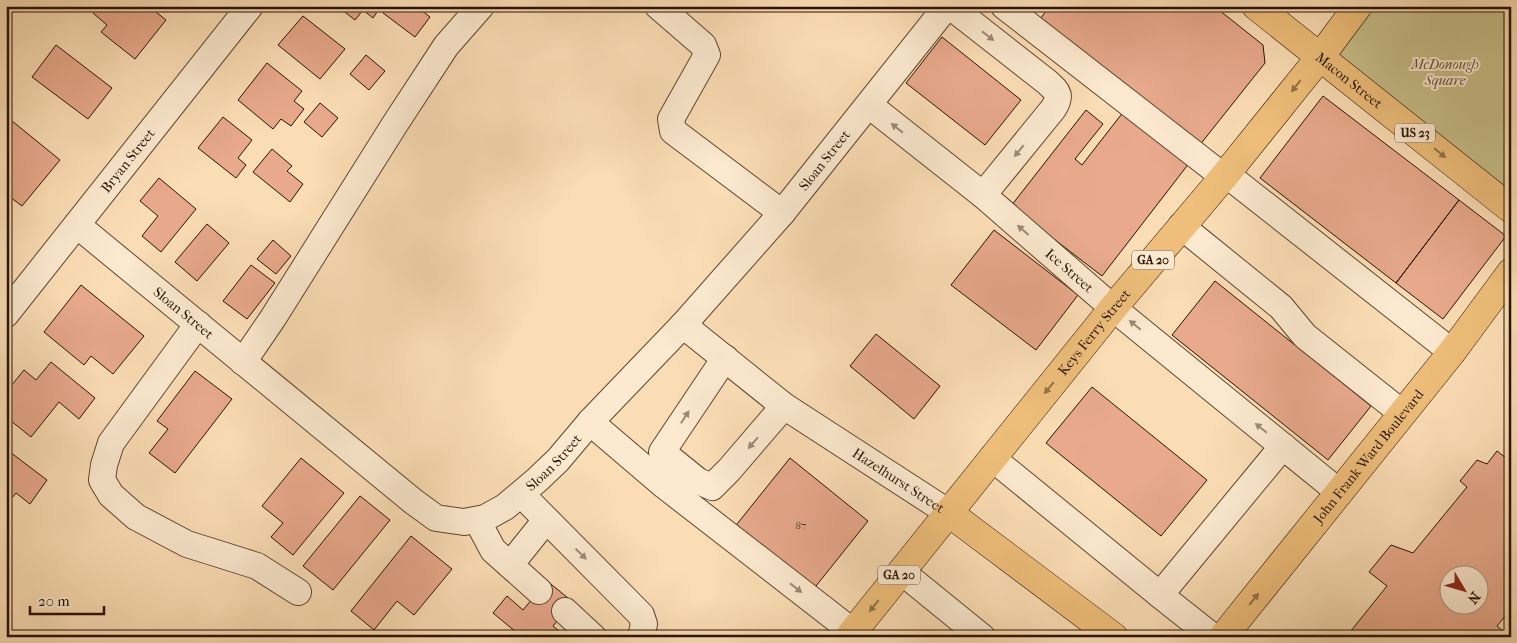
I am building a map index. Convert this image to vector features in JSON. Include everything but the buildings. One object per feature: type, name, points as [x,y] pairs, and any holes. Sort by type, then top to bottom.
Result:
[{"type":"main road","name":"Macon Street","points":[[1256,6],[1511,210]]},
{"type":"main road","name":"Keys Ferry Street","points":[[851,634],[1113,308],[1225,176],[1358,6]]},
{"type":"main road","name":"John Frank Ward Boulevard","points":[[1223,637],[1460,341],[1511,272]]},
{"type":"main road","points":[[1460,341],[1511,304]]},
{"type":"main road","name":"Hazelhurst Street","points":[[949,513],[1107,634]]},
{"type":"street","name":"Bryan Street","points":[[6,314],[250,6]]},
{"type":"street","points":[[243,362],[446,46],[481,6]]},
{"type":"street","points":[[658,6],[703,45],[707,55],[671,119],[673,131],[782,213]]},
{"type":"street","name":"Sloan Street","points":[[77,225],[414,502],[436,518],[464,522],[485,518],[505,508],[558,460],[590,422],[683,325],[782,213],[948,6]]},
{"type":"street","points":[[948,6],[1056,89],[1059,96],[1053,109],[983,196]]},
{"type":"street","points":[[1004,6],[1225,176],[1460,341]]},
{"type":"street","name":"Ice Street","points":[[869,106],[983,196],[1113,308],[1339,492]]},
{"type":"street","points":[[1181,226],[1282,307],[1305,336],[1402,413]]},
{"type":"street","points":[[198,324],[111,443],[104,465],[102,480],[111,495],[136,517],[187,544],[257,566],[298,592]]},
{"type":"street","name":"Hazelhurst Street","points":[[683,325],[784,406],[949,513]]},
{"type":"street","points":[[724,358],[662,452],[698,481],[712,487],[784,406]]},
{"type":"street","points":[[590,422],[665,486],[851,634]]},
{"type":"street","points":[[1160,595],[1284,446]]},
{"type":"street","points":[[992,458],[1213,637]]},
{"type":"street","points":[[521,494],[641,615],[644,624],[641,637]]},
{"type":"street","points":[[477,520],[493,550],[539,591]]},
{"type":"street","points":[[510,565],[546,520]]},
{"type":"street","points":[[902,572],[982,637]]},
{"type":"street","points":[[564,612],[593,637]]},
{"type":"green space","name":"McDonough Square","points":[[1358,6],[1511,6],[1511,210],[1320,57]]}]
